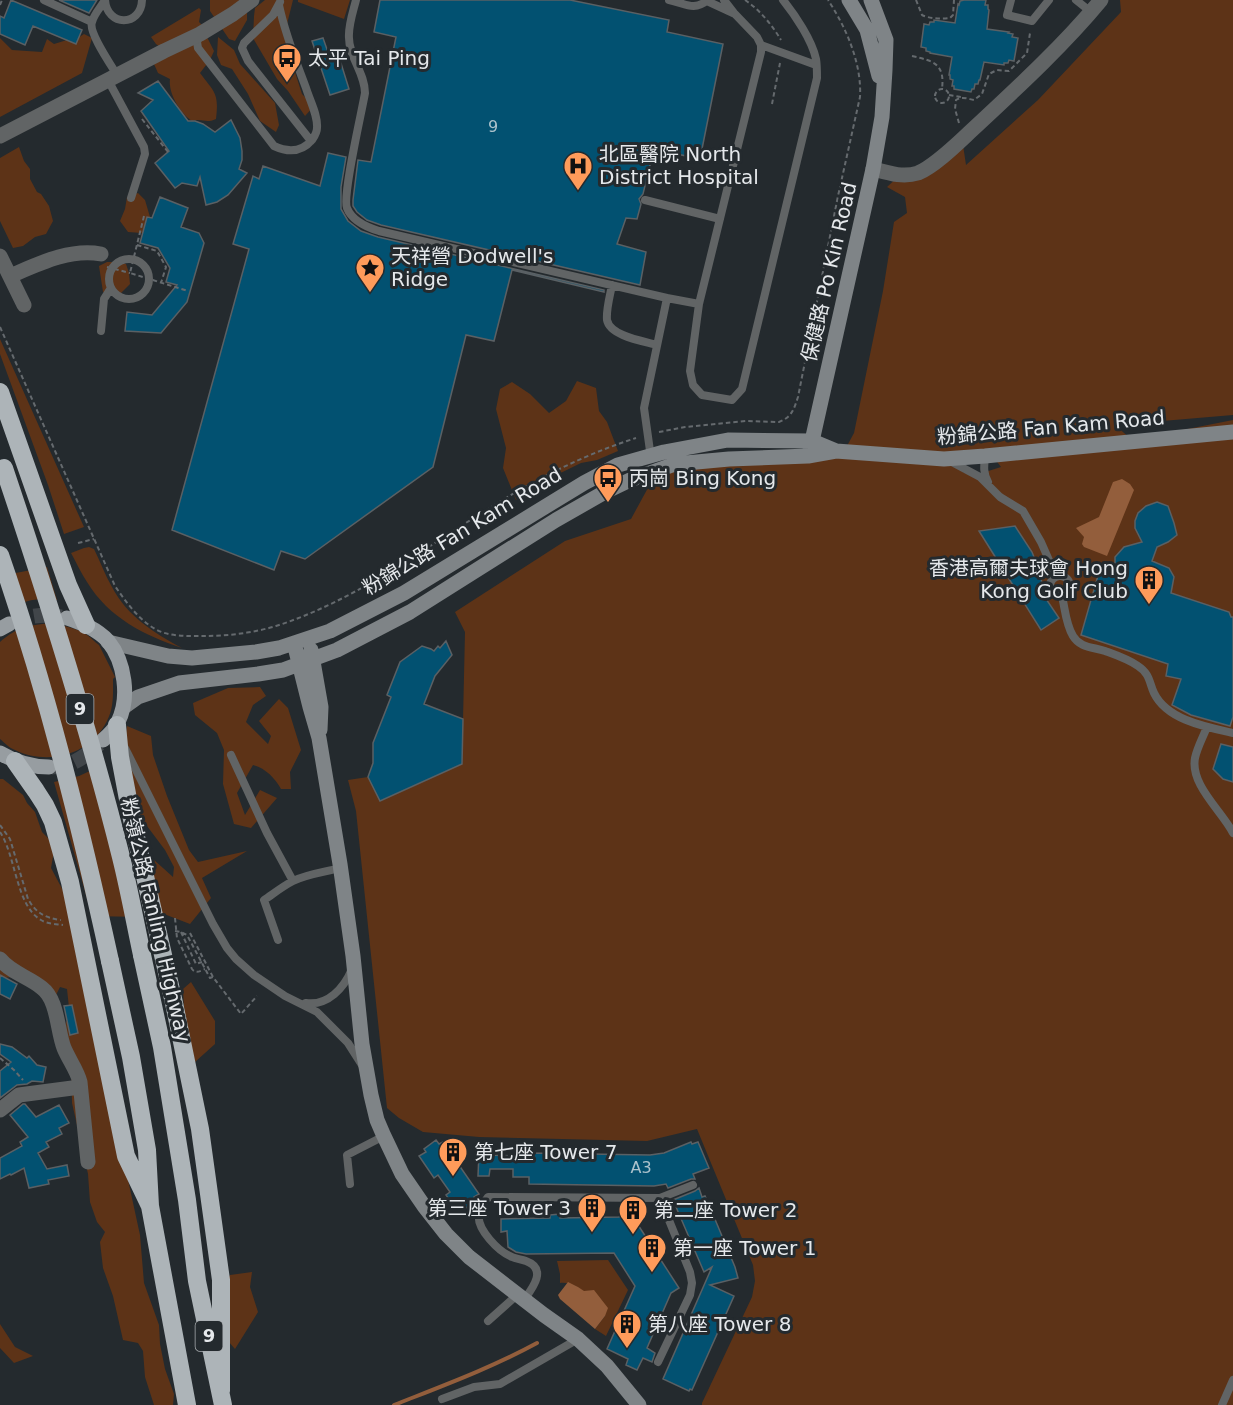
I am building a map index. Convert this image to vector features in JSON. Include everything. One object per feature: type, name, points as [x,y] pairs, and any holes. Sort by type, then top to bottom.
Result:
[{"type":"highway","points":[[0,392],[68,585],[86,625]]},
{"type":"highway","name":"粉嶺公路 Fanling Highway","points":[[2,462],[42,580],[121,858],[162,1047],[187,1200],[197,1281],[222,1398]]},
{"type":"highway","name":"9","points":[[0,555],[68,781],[89,865],[131,1057],[147,1150],[150,1206],[187,1405]]},
{"type":"highway","points":[[113,734],[174,1003],[201,1141],[221,1280],[222,1398]]},
{"type":"highway","points":[[4,755],[36,791],[53,822],[70,882],[126,1156],[150,1206]]},
{"type":"main road","name":"保健路 Po Kin Road","points":[[849,0],[867,30],[884,97]]},
{"type":"main road","name":"保健路 Po Kin Road","points":[[810,448],[873,169],[882,117],[885,40],[871,0]]},
{"type":"main road","name":"粉錦公路 Fan Kam Road","points":[[108,642],[168,656],[192,658],[279,648],[330,631],[404,593],[584,483],[618,465],[652,463],[675,465],[810,448],[944,459],[1233,432]]},
{"type":"main road","name":"粉錦公路 Fan Kam Road","points":[[124,707],[138,697],[179,682],[283,670],[352,643],[425,595],[630,480],[652,463]]},
{"type":"main road","points":[[67,618],[86,625],[108,642],[117,657],[122,671],[124,707],[113,734]]},
{"type":"main road","points":[[301,640],[307,662],[308,702],[319,738],[340,868],[354,965],[362,1044],[377,1120],[384,1136],[402,1174],[446,1234],[469,1257],[578,1339],[607,1366],[639,1405]]},
{"type":"main road","points":[[4,755],[36,767],[49,767]]},
{"type":"street","points":[[0,136],[200,34],[252,0]]},
{"type":"street","points":[[873,169],[897,176],[920,172],[930,165],[988,115],[1101,0]]},
{"type":"street","points":[[10,276],[64,255],[81,252],[100,259]]},
{"type":"street","points":[[0,256],[24,305]]},
{"type":"street","points":[[0,959],[5,966],[42,987],[50,996],[63,1045],[78,1075],[88,1162]]},
{"type":"street","points":[[0,1110],[19,1095],[80,1087]]},
{"type":"lane","points":[[44,0],[78,12],[92,22]]},
{"type":"lane","points":[[105,0],[108,12],[118,20],[125,21],[139,12],[142,0]]},
{"type":"lane","points":[[105,0],[92,22],[93,33],[144,147],[131,198]]},
{"type":"lane","points":[[356,0],[348,36],[365,84],[365,93],[347,188],[346,206],[354,218],[365,227],[379,231],[699,304]]},
{"type":"lane","points":[[669,0],[680,1],[687,6],[694,7],[708,1],[734,13]]},
{"type":"lane","points":[[724,0],[757,37],[761,45],[761,52],[699,304],[690,371],[693,385],[702,395],[732,400],[742,389],[817,78],[813,47],[783,0]]},
{"type":"lane","points":[[1011,0],[1007,15],[1032,21],[1049,0]]},
{"type":"lane","points":[[1077,0],[1091,12]]},
{"type":"lane","points":[[280,2],[273,15],[247,38],[242,48],[248,61],[311,141]]},
{"type":"lane","points":[[200,34],[197,42],[198,48],[274,146],[290,151],[301,149],[311,141],[316,133],[316,117],[282,21],[280,2]]},
{"type":"lane","points":[[761,45],[816,65]]},
{"type":"lane","points":[[645,200],[720,219]]},
{"type":"lane","points":[[100,259],[110,255],[120,261]]},
{"type":"lane","points":[[136,260],[142,264],[149,275],[147,288],[143,293],[131,299],[118,296],[111,288],[110,272],[113,266],[120,261],[136,260]]},
{"type":"lane","points":[[612,285],[608,323],[618,333],[657,345]]},
{"type":"lane","points":[[101,332],[104,299],[111,288]]},
{"type":"lane","points":[[652,463],[644,408],[667,298]]},
{"type":"lane","points":[[985,456],[985,477],[990,486]]},
{"type":"lane","points":[[944,459],[980,477],[1000,497],[1023,512],[1041,542],[1056,576]]},
{"type":"lane","points":[[1056,576],[1066,577],[1070,583],[1070,590],[1065,595],[1055,595],[1050,587],[1056,576]]},
{"type":"lane","points":[[369,611],[380,611],[417,591],[425,595]]},
{"type":"lane","points":[[1062,596],[1074,638],[1085,647],[1122,657],[1140,667],[1150,680],[1162,705],[1172,714],[1207,727],[1233,733]]},
{"type":"lane","points":[[1207,727],[1195,761],[1196,772],[1204,791],[1233,833]]},
{"type":"lane","points":[[113,734],[226,948],[254,975],[285,996],[317,1012],[334,1027],[348,1043],[367,1073]]},
{"type":"lane","points":[[231,755],[267,833],[293,881]]},
{"type":"lane","points":[[278,940],[264,900],[293,881],[340,868]]},
{"type":"lane","points":[[300,1002],[315,1005],[330,998],[342,987],[354,965]]},
{"type":"lane","points":[[350,1184],[347,1155],[384,1136]]},
{"type":"lane","points":[[488,1321],[521,1297],[536,1281],[536,1271],[530,1263],[510,1257],[496,1247],[481,1226],[479,1212],[488,1197],[660,1198],[693,1185]]},
{"type":"lane","points":[[658,1362],[690,1295],[692,1283],[690,1272],[660,1198]]},
{"type":"lane","points":[[442,1399],[474,1387],[500,1384],[578,1339]]},
{"type":"lane","points":[[1222,1405],[1233,1380]]},
{"type":"path","points":[[0,5],[2,0]]},
{"type":"path","points":[[0,327],[116,586],[127,604],[140,618],[165,633],[180,636],[210,636],[274,627],[322,609],[400,565],[502,500],[552,472],[602,450],[647,434],[685,427],[746,421],[779,422],[793,413],[860,97],[861,83],[849,41],[828,0]]},
{"type":"path","points":[[916,0],[922,15],[947,19],[953,15],[954,0]]},
{"type":"path","points":[[942,89],[949,94],[974,100],[982,94],[989,74],[997,70],[1009,71],[1027,53],[1032,21]]},
{"type":"path","points":[[912,56],[927,59],[942,70],[944,78],[942,89]]},
{"type":"path","points":[[942,89],[936,92],[935,96],[941,103],[948,99],[949,94]]},
{"type":"path","points":[[960,126],[955,104],[959,98],[964,98]]},
{"type":"path","points":[[141,116],[168,152]]},
{"type":"path","points":[[130,273],[144,216]]},
{"type":"path","points":[[137,245],[157,251],[166,267],[161,283]]},
{"type":"path","points":[[100,259],[130,273],[188,291]]},
{"type":"path","points":[[78,543],[94,539]]},
{"type":"path","points":[[0,825],[10,839],[28,899],[33,907],[45,917],[67,921]]},
{"type":"path","points":[[0,832],[9,849],[23,897],[30,911],[42,921],[66,926]]},
{"type":"path","points":[[175,918],[177,938],[192,969],[198,972],[205,969]]},
{"type":"path","points":[[176,931],[190,939],[210,978],[213,977]]},
{"type":"path","points":[[181,932],[196,964],[204,961]]},
{"type":"path","points":[[190,933],[213,977],[241,1014],[257,996]]},
{"type":"path","points":[[0,1058],[27,1085],[29,1093]]},
{"type":"shaded area","points":[[210,0],[249,0],[247,20],[235,41],[229,39],[210,11]]},
{"type":"shaded area","points":[[265,0],[293,0],[287,24],[291,35],[286,51],[302,94],[314,106],[305,116],[277,79],[253,38],[255,8]]},
{"type":"shaded area","points":[[298,0],[350,0],[344,19],[298,2]]},
{"type":"shaded area","points":[[1120,0],[1233,0],[1233,415],[1115,425],[1132,440],[1233,420],[1233,1405],[702,1405],[752,1297],[755,1281],[753,1265],[697,1129],[647,1141],[479,1137],[423,1132],[387,1108],[356,811],[348,780],[368,777],[380,801],[462,764],[465,632],[455,612],[565,541],[631,519],[655,475],[730,461],[841,457],[854,433],[883,291],[894,222],[907,213],[905,197],[887,187],[901,174],[922,168],[962,138],[966,165],[1038,100],[1121,12]],"holes":[[[948,455],[992,455],[1001,467],[982,473],[964,473]]]},
{"type":"shaded area","points":[[199,8],[201,10],[199,22],[208,31],[207,37],[214,51],[200,73],[216,98],[216,119],[209,121],[192,121],[179,108],[171,90],[170,79],[158,73],[154,64],[164,50],[151,37]]},
{"type":"shaded area","points":[[84,34],[92,38],[82,73],[0,117],[0,38],[12,50],[42,52],[47,39],[54,44],[67,40],[76,44],[78,38]]},
{"type":"shaded area","points":[[218,37],[234,50],[240,64],[275,103],[279,125],[276,132],[260,121],[248,94],[232,69],[221,65],[217,55]]},
{"type":"shaded area","points":[[19,147],[30,169],[30,179],[49,206],[53,221],[46,234],[35,237],[23,246],[13,248],[0,221],[0,158]]},
{"type":"shaded area","points":[[138,193],[145,200],[150,217],[149,227],[142,233],[128,232],[120,221],[127,197]]},
{"type":"shaded area","points":[[107,262],[126,264],[130,284],[119,295],[117,291],[103,292],[99,266]]},
{"type":"shaded area","points":[[0,339],[84,527],[64,534],[0,354]]},
{"type":"shaded area","points":[[577,381],[596,388],[599,411],[607,422],[618,451],[597,460],[581,463],[526,490],[516,500],[503,468],[506,448],[496,409],[500,389],[512,382],[530,394],[549,413],[566,401]]},
{"type":"shaded area","points":[[1122,479],[1134,490],[1107,556],[1084,547],[1082,544],[1084,537],[1076,528],[1099,517],[1113,482]]},
{"type":"shaded area","points":[[89,547],[94,549],[109,582],[125,607],[152,630],[182,648],[128,624],[106,606],[87,582],[71,553]]},
{"type":"shaded area","points":[[47,567],[57,600],[33,600],[10,608],[0,576]]},
{"type":"shaded area","points":[[52,623],[74,629],[90,637],[99,645],[115,677],[111,711],[100,733],[79,749],[67,754],[41,757],[13,749],[0,739],[0,642],[24,628]]},
{"type":"shaded area","points":[[260,687],[266,696],[253,705],[246,722],[268,744],[271,736],[259,721],[279,699],[288,708],[301,750],[290,772],[291,789],[281,789],[262,768],[253,765],[237,793],[245,815],[260,790],[277,798],[251,828],[234,824],[223,784],[224,750],[217,733],[195,715],[193,703],[228,688]]},
{"type":"shaded area","points":[[127,726],[151,736],[153,755],[167,796],[189,850],[198,862],[247,851],[202,878],[211,898],[190,924],[164,914],[148,917],[136,861],[153,859],[173,877],[174,867],[165,850],[144,822],[130,838],[118,787]]},
{"type":"shaded area","points":[[92,770],[140,917],[92,916],[54,782],[79,776]]},
{"type":"shaded area","points":[[0,779],[23,795],[35,812],[42,832],[48,838],[54,851],[51,868],[67,898],[140,1235],[144,1283],[159,1325],[165,1369],[174,1394],[173,1405],[154,1405],[145,1377],[143,1351],[138,1343],[123,1340],[113,1296],[103,1268],[100,1242],[105,1232],[97,1222],[90,1202],[88,1174],[72,1103],[71,1057],[64,1036],[66,1022],[70,1017],[67,989],[60,987],[56,995],[12,977],[4,978],[0,975]]},
{"type":"shaded area","points":[[191,982],[215,1021],[215,1044],[195,1062],[188,1035],[183,998],[183,989]]},
{"type":"shaded area","points":[[608,1260],[628,1290],[606,1336],[595,1329],[605,1316],[580,1289],[574,1285],[560,1283],[557,1261]]},
{"type":"shaded area","points":[[252,1272],[250,1287],[258,1312],[235,1349],[228,1341],[224,1285],[230,1275]]},
{"type":"shaded area","points":[[568,1282],[584,1291],[594,1290],[608,1308],[595,1329],[560,1299],[558,1295]]},
{"type":"shaded area","points":[[0,1324],[15,1347],[33,1356],[14,1363],[0,1348]]},
{"type":"building","points":[[11,0],[82,30],[76,44],[33,26],[25,45],[0,34],[0,16],[4,18]]},
{"type":"building","points":[[59,0],[97,0],[89,13]]},
{"type":"building","name":"北區醫院 North District Hospital","points":[[380,0],[570,0],[669,20],[667,32],[723,44],[700,159],[654,149],[643,194],[639,199],[641,204],[637,219],[626,218],[617,244],[646,252],[640,285],[381,225],[367,220],[357,212],[353,206],[353,200],[358,160],[371,162],[396,37],[374,32]]},
{"type":"building","points":[[964,0],[986,0],[985,5],[988,5],[989,10],[987,29],[1009,32],[1013,34],[1012,37],[1018,38],[1014,61],[1009,60],[1004,65],[984,62],[980,80],[971,92],[954,89],[952,86],[953,80],[949,75],[952,57],[930,53],[926,51],[926,48],[921,47],[924,24],[929,25],[934,20],[955,23],[958,4]]},
{"type":"building","points":[[323,38],[329,55],[335,52],[338,61],[340,60],[349,89],[330,95],[312,41]]},
{"type":"building","points":[[158,81],[188,121],[203,124],[215,132],[231,120],[240,138],[242,160],[239,169],[247,173],[228,195],[217,202],[206,205],[200,177],[197,186],[182,183],[175,188],[155,163],[169,151],[141,111],[153,100],[138,93]]},
{"type":"building","points":[[328,153],[346,157],[341,187],[341,209],[348,221],[361,231],[378,237],[604,290],[604,292],[512,270],[494,341],[466,335],[433,467],[305,559],[281,551],[274,570],[172,530],[249,249],[233,244],[253,176],[259,179],[263,166],[320,186]]},
{"type":"building","points":[[160,197],[188,208],[181,227],[199,233],[204,243],[187,302],[161,333],[125,331],[127,312],[152,315],[177,285],[166,282],[170,268],[158,248],[140,243],[147,217],[152,218]]},
{"type":"building","name":"香港高爾夫球會 Hong Kong Golf Club","points":[[1157,502],[1168,506],[1177,535],[1157,547],[1152,561],[1169,568],[1174,577],[1171,593],[1229,612],[1233,617],[1233,717],[1230,726],[1191,715],[1172,705],[1181,679],[1166,676],[1168,664],[1081,635],[1099,572],[1115,575],[1115,557],[1124,547],[1142,542],[1135,528],[1138,513],[1146,506]]},
{"type":"building","points":[[1015,526],[1032,552],[1040,572],[1044,596],[1059,618],[1041,630],[979,531]]},
{"type":"building","points":[[446,641],[452,655],[435,676],[424,704],[463,719],[462,764],[380,801],[368,777],[373,763],[373,743],[391,697],[387,695],[400,662],[422,646],[434,651]]},
{"type":"building","points":[[1221,744],[1233,747],[1233,782],[1223,779],[1213,769]]},
{"type":"building","points":[[0,975],[17,984],[10,999],[0,994]]},
{"type":"building","points":[[72,1005],[78,1033],[70,1035],[64,1006]]},
{"type":"building","points":[[0,1044],[12,1047],[27,1058],[29,1056],[37,1065],[46,1067],[43,1082],[32,1081],[17,1085],[0,1098],[0,1071],[11,1062],[0,1054]]},
{"type":"building","points":[[23,1104],[36,1117],[59,1105],[69,1123],[59,1128],[62,1134],[46,1142],[49,1147],[38,1153],[47,1169],[67,1165],[69,1176],[48,1180],[49,1184],[29,1188],[24,1168],[0,1179],[0,1158],[22,1146],[20,1142],[28,1137],[10,1115]]},
{"type":"building","name":"第七座 Tower 7","points":[[436,1140],[439,1144],[443,1142],[479,1194],[474,1197],[477,1201],[464,1209],[459,1201],[453,1206],[446,1195],[450,1192],[438,1175],[434,1178],[419,1156],[426,1152],[424,1149]]},
{"type":"building","points":[[691,1142],[692,1144],[698,1142],[709,1168],[693,1174],[695,1179],[668,1188],[666,1184],[654,1186],[529,1184],[529,1177],[513,1177],[513,1169],[490,1169],[489,1176],[478,1176],[479,1153],[514,1156],[514,1154],[526,1153],[650,1155],[664,1153]]},
{"type":"building","points":[[699,1188],[702,1197],[705,1196],[709,1205],[738,1278],[710,1285],[734,1296],[692,1390],[689,1391],[663,1379],[712,1267],[704,1272],[673,1200]]},
{"type":"building","points":[[629,1211],[679,1288],[671,1293],[647,1348],[655,1353],[652,1362],[643,1358],[637,1370],[626,1365],[628,1359],[607,1349],[635,1286],[614,1253],[526,1254],[508,1247],[507,1231],[501,1232],[501,1219],[550,1218],[550,1215],[560,1214],[560,1218],[619,1217]]},
{"type":"waterway","points":[[394,1405],[484,1369],[537,1343]]},
{"type":"tunnel","points":[[12,623],[36,616],[61,617]]},
{"type":"tunnel","points":[[52,767],[59,767],[77,760],[99,744]]},
{"type":"place","name":"太平 Tai Ping","points":[[287,84]]},
{"type":"place","name":"北區醫院 North District Hospital","points":[[578,192]]},
{"type":"place","name":"天祥營 Dodwell's Ridge","points":[[370,294]]},
{"type":"place","name":"丙崗 Bing Kong","points":[[608,504]]},
{"type":"place","name":"香港高爾夫球會 Hong Kong Golf Club","points":[[1149,606]]},
{"type":"place","name":"第七座 Tower 7","points":[[453,1178]]},
{"type":"place","name":"第三座 Tower 3","points":[[592,1234]]},
{"type":"place","name":"第二座 Tower 2","points":[[633,1236]]},
{"type":"place","name":"第一座 Tower 1","points":[[652,1274]]},
{"type":"place","name":"第八座 Tower 8","points":[[627,1350]]}]
